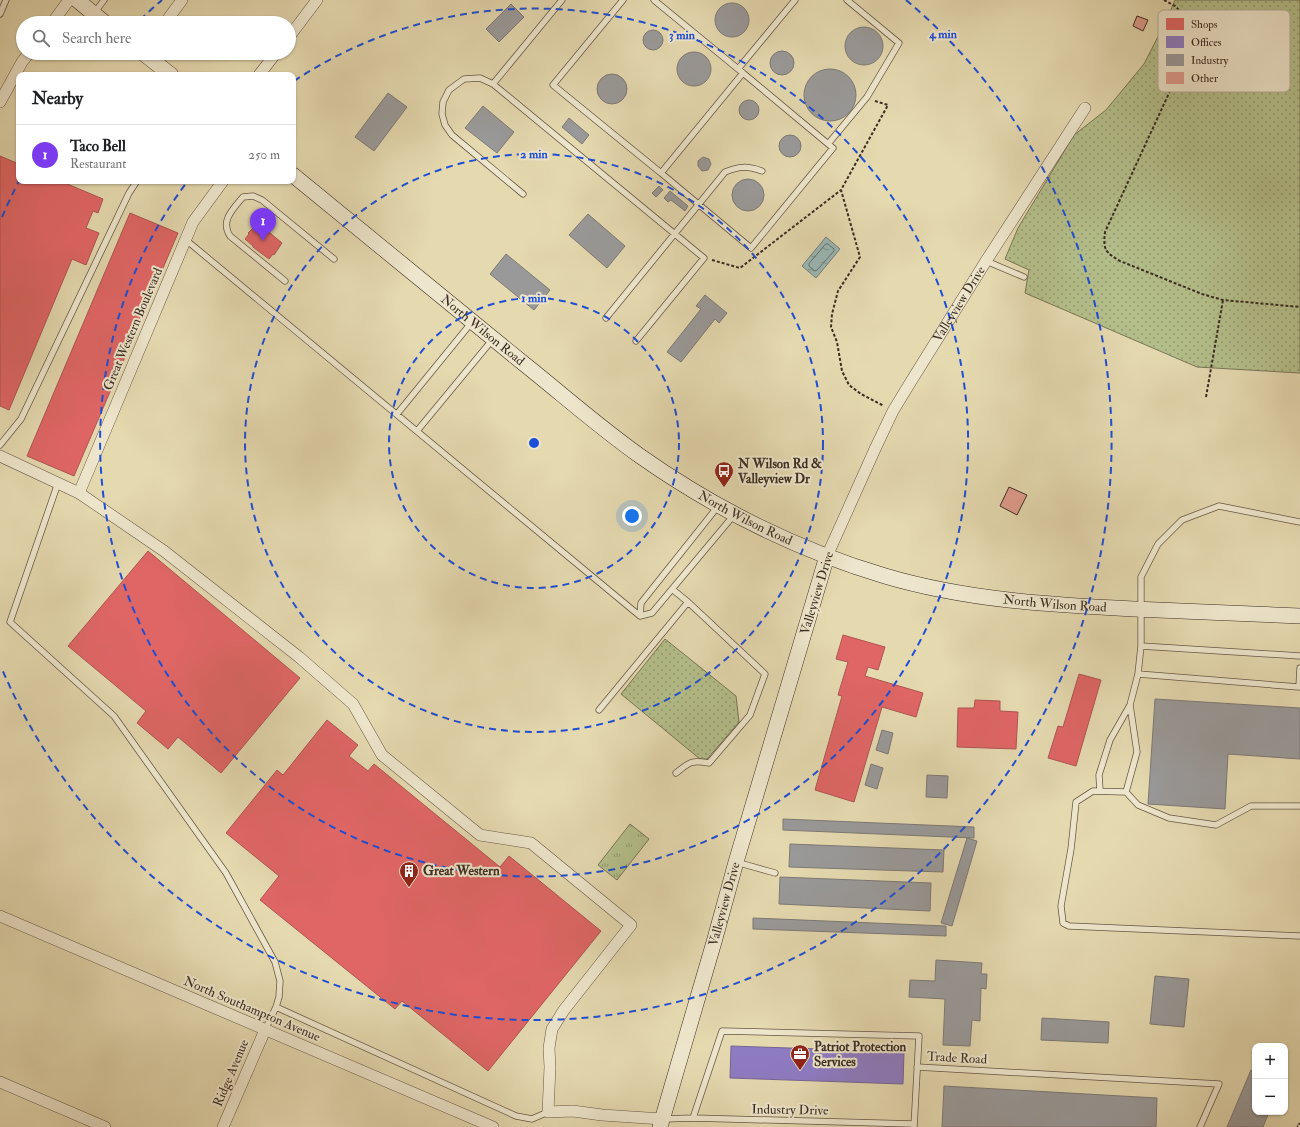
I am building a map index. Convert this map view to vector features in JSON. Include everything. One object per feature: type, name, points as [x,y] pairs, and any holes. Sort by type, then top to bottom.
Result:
[{"type":"main road","points":[[77,0],[97,16]]},
{"type":"main road","points":[[153,60],[167,72]]},
{"type":"main road","name":"North Wilson Road","points":[[296,177],[492,339],[638,454],[675,480],[735,514],[775,534],[827,556],[886,576],[964,594],[1018,601],[1082,606],[1300,616]]},
{"type":"main road","name":"Valleyview Drive","points":[[661,1123],[736,862],[827,556]]},
{"type":"street","points":[[57,16],[69,0]]},
{"type":"street","points":[[170,16],[182,0]]},
{"type":"street","points":[[296,27],[318,0]]},
{"type":"street","points":[[16,72],[24,60]]},
{"type":"street","points":[[261,72],[271,60]]},
{"type":"street","points":[[0,102],[16,73]]},
{"type":"street","name":"Valleyview Drive","points":[[827,556],[875,449],[917,372],[986,260],[1085,108]]},
{"type":"street","name":"Great Western Boulevard","points":[[79,493],[193,222],[221,184]]},
{"type":"street","points":[[0,456],[79,493],[164,551],[299,657],[353,704],[382,755],[480,834],[531,843],[631,925],[564,1010],[552,1029],[549,1048],[550,1067],[548,1112],[573,1112],[661,1123]]},
{"type":"street","name":"North Southampton Avenue","points":[[0,916],[492,1127]]},
{"type":"street","name":"Ridge Avenue","points":[[223,1127],[265,1030]]},
{"type":"street","points":[[0,1082],[105,1127]]},
{"type":"lane","points":[[0,14],[6,0]]},
{"type":"lane","points":[[94,14],[104,0]]},
{"type":"lane","points":[[494,84],[562,0]]},
{"type":"lane","points":[[623,0],[553,85],[751,248],[833,148],[654,0]]},
{"type":"lane","points":[[661,173],[795,0]]},
{"type":"lane","points":[[828,144],[867,97],[899,43],[847,0]]},
{"type":"lane","points":[[523,194],[452,135],[445,126],[442,114],[443,102],[449,90],[464,79],[480,78],[494,84],[704,258],[636,341]]},
{"type":"lane","points":[[606,318],[725,172],[736,168],[750,167],[762,171]]},
{"type":"lane","points":[[0,445],[21,419],[129,193],[135,184]]},
{"type":"lane","points":[[285,281],[230,236],[226,230],[226,223],[230,213],[243,197],[253,196],[262,200],[334,259]]},
{"type":"lane","points":[[186,240],[640,616]]},
{"type":"lane","points":[[986,260],[1024,277]]},
{"type":"lane","points":[[397,414],[472,322]]},
{"type":"lane","points":[[417,431],[492,339]]},
{"type":"lane","points":[[58,483],[10,622],[114,716],[226,873],[275,962],[280,981],[279,997],[276,1008],[265,1030]]},
{"type":"lane","points":[[640,616],[641,603],[719,505]]},
{"type":"lane","points":[[1100,791],[1099,775],[1110,740],[1130,705],[1138,674],[1141,646],[1141,577],[1158,544],[1182,520],[1219,506],[1300,522]]},
{"type":"lane","points":[[640,616],[652,613],[735,514]]},
{"type":"lane","points":[[672,589],[765,674],[750,715],[709,763],[697,761],[689,762],[676,773]]},
{"type":"lane","points":[[599,710],[688,602]]},
{"type":"lane","points":[[1141,646],[1300,656]]},
{"type":"lane","points":[[1138,674],[1299,687],[1300,668]]},
{"type":"lane","points":[[1126,792],[1137,752],[1130,705]]},
{"type":"lane","points":[[1300,806],[1251,806],[1216,825],[1169,818],[1138,805],[1126,792],[1093,791],[1076,802],[1071,849],[1061,906],[1063,923],[1069,926],[1300,936]]},
{"type":"lane","points":[[736,862],[775,873]]},
{"type":"lane","points":[[276,1008],[516,1116],[532,1119],[548,1112]]},
{"type":"lane","name":"Trade Road","points":[[693,1118],[722,1031],[919,1036],[917,1067],[1219,1084],[1200,1127]]},
{"type":"lane","points":[[914,1125],[917,1067]]},
{"type":"lane","name":"Industry Drive","points":[[661,1123],[693,1118],[914,1125]]},
{"type":"path","points":[[1164,0],[1179,10]]},
{"type":"path","points":[[1170,92],[1105,232],[1104,243],[1108,254],[1120,261],[1202,294],[1223,300],[1300,307]]},
{"type":"path","points":[[704,258],[740,268],[841,190],[888,106],[867,97]]},
{"type":"path","points":[[841,190],[860,257],[838,291],[830,327],[837,342],[842,371],[849,385],[861,394],[894,412]]},
{"type":"path","points":[[1206,397],[1223,300]]},
{"type":"green space","points":[[1175,0],[1300,0],[1300,373],[1197,367],[1025,293],[1029,270],[1005,259],[1018,228],[1074,135],[1106,110],[1144,64],[1158,37],[1158,92],[1290,92],[1290,10],[1171,10]]},
{"type":"green space","points":[[665,639],[736,696],[739,722],[707,759],[700,759],[621,694]]},
{"type":"green space","points":[[630,824],[649,839],[617,880],[598,865]]},
{"type":"water","points":[[826,237],[840,249],[816,278],[802,266]]},
{"type":"building: Shops","points":[[0,156],[16,163],[16,184],[67,184],[103,199],[98,213],[93,211],[86,228],[99,233],[86,265],[72,259],[9,410],[0,406]]},
{"type":"building: Shops","points":[[130,213],[178,233],[74,476],[27,456]]},
{"type":"building: Shops","points":[[258,223],[282,243],[274,255],[273,254],[269,259],[245,239],[249,234],[248,233]]},
{"type":"building: Shops","points":[[148,551],[300,678],[221,773],[178,737],[168,749],[137,723],[146,711],[68,646]]},
{"type":"building: Shops","points":[[843,635],[885,647],[878,670],[868,667],[865,676],[923,693],[916,717],[882,707],[854,802],[815,790],[842,696],[838,695],[848,662],[836,659]]},
{"type":"building: Shops","points":[[1079,674],[1101,680],[1076,766],[1048,758],[1058,726],[1063,727]]},
{"type":"building: Shops","points":[[975,700],[1000,701],[1000,711],[1018,712],[1016,749],[957,747],[958,708],[974,708]]},
{"type":"building: Shops","name":"Great Western","points":[[327,720],[358,745],[349,756],[368,771],[374,764],[500,867],[509,856],[601,931],[488,1071],[402,1001],[395,1009],[260,900],[279,876],[226,833],[277,770],[283,775]]},
{"type":"building: Offices","points":[[731,1046],[904,1052],[903,1084],[730,1078]]},
{"type":"building: Industry","points":[[729,3],[735,3],[744,8],[748,14],[748,26],[744,32],[735,37],[729,37],[720,32],[715,23],[715,17],[720,8]]},
{"type":"building: Industry","points":[[511,4],[524,17],[499,42],[486,29]]},
{"type":"building: Industry","points":[[860,27],[868,27],[878,32],[882,39],[882,53],[878,60],[868,65],[860,65],[850,60],[848,57],[845,50],[845,42],[850,32],[853,30]]},
{"type":"building: Industry","points":[[653,30],[660,33],[663,40],[660,47],[653,50],[646,47],[643,40],[646,33]]},
{"type":"building: Industry","points":[[782,51],[787,52],[793,58],[793,68],[787,74],[782,75],[777,74],[771,68],[770,63],[771,58],[777,52]]},
{"type":"building: Industry","points":[[694,52],[706,57],[711,69],[706,81],[694,86],[682,81],[677,69],[682,57]]},
{"type":"building: Industry","points":[[830,69],[840,71],[848,77],[854,85],[856,95],[854,105],[848,113],[840,119],[830,121],[820,119],[812,113],[806,105],[804,95],[806,85],[812,77],[820,71]]},
{"type":"building: Industry","points":[[612,74],[618,75],[626,83],[626,95],[618,103],[612,104],[606,103],[598,95],[597,89],[598,83],[606,75]]},
{"type":"building: Industry","points":[[388,93],[407,107],[374,151],[355,137]]},
{"type":"building: Industry","points":[[745,100],[753,100],[759,106],[759,114],[753,120],[745,120],[739,114],[739,106]]},
{"type":"building: Industry","points":[[483,106],[514,132],[497,153],[465,128]]},
{"type":"building: Industry","points":[[569,118],[589,135],[582,144],[562,127]]},
{"type":"building: Industry","points":[[786,135],[794,135],[801,142],[801,150],[794,157],[786,157],[779,150],[779,142]]},
{"type":"building: Industry","points":[[703,157],[709,159],[711,164],[708,170],[702,171],[698,166],[698,161]]},
{"type":"building: Industry","points":[[745,179],[751,179],[761,186],[764,195],[763,201],[757,208],[751,211],[745,211],[735,204],[732,198],[732,192],[739,182]]},
{"type":"building: Industry","points":[[659,186],[663,190],[656,197],[652,193]]},
{"type":"building: Industry","points":[[670,191],[688,206],[685,211],[671,200],[668,202],[664,198]]},
{"type":"building: Industry","points":[[588,214],[625,246],[607,268],[569,235]]},
{"type":"building: Industry","points":[[506,254],[550,290],[534,310],[490,274]]},
{"type":"building: Industry","points":[[705,295],[727,313],[719,323],[715,319],[681,362],[667,352],[701,309],[696,306]]},
{"type":"building: Industry","points":[[1155,699],[1300,708],[1300,759],[1228,754],[1225,809],[1148,804]]},
{"type":"building: Industry","points":[[882,730],[893,733],[888,754],[876,750]]},
{"type":"building: Industry","points":[[871,764],[883,768],[877,789],[865,785]]},
{"type":"building: Industry","points":[[927,775],[948,776],[947,798],[926,797]]},
{"type":"building: Industry","points":[[783,819],[974,827],[974,838],[783,830]]},
{"type":"building: Industry","points":[[967,838],[977,841],[952,926],[941,923]]},
{"type":"building: Industry","points":[[790,844],[944,850],[943,872],[789,867]]},
{"type":"building: Industry","points":[[780,877],[931,883],[930,911],[779,904]]},
{"type":"building: Industry","points":[[753,918],[946,926],[946,936],[753,929]]},
{"type":"building: Industry","points":[[936,960],[982,963],[981,974],[987,974],[986,989],[981,988],[980,1021],[972,1020],[970,1046],[943,1045],[945,999],[909,997],[910,980],[935,981]]},
{"type":"building: Industry","points":[[1155,976],[1189,979],[1184,1027],[1150,1024]]},
{"type":"building: Industry","points":[[1042,1018],[1109,1022],[1108,1043],[1041,1040]]},
{"type":"building: Industry","points":[[1252,1070],[1252,1115],[1268,1115],[1263,1127],[1227,1127]]},
{"type":"building: Industry","points":[[944,1086],[1157,1098],[1156,1127],[942,1127]]},
{"type":"building: Other","points":[[1137,16],[1148,20],[1143,31],[1133,26]]},
{"type":"building: Other","points":[[1009,487],[1027,495],[1017,515],[1000,506]]},
{"type":"place","name":"Taco Bell","points":[[263,241]]},
{"type":"place","name":"N Wilson Rd & Valleyview Dr","points":[[724,488]]},
{"type":"place","name":"Great Western","points":[[409,888]]},
{"type":"place","name":"Patriot Protection Services","points":[[800,1071]]}]
